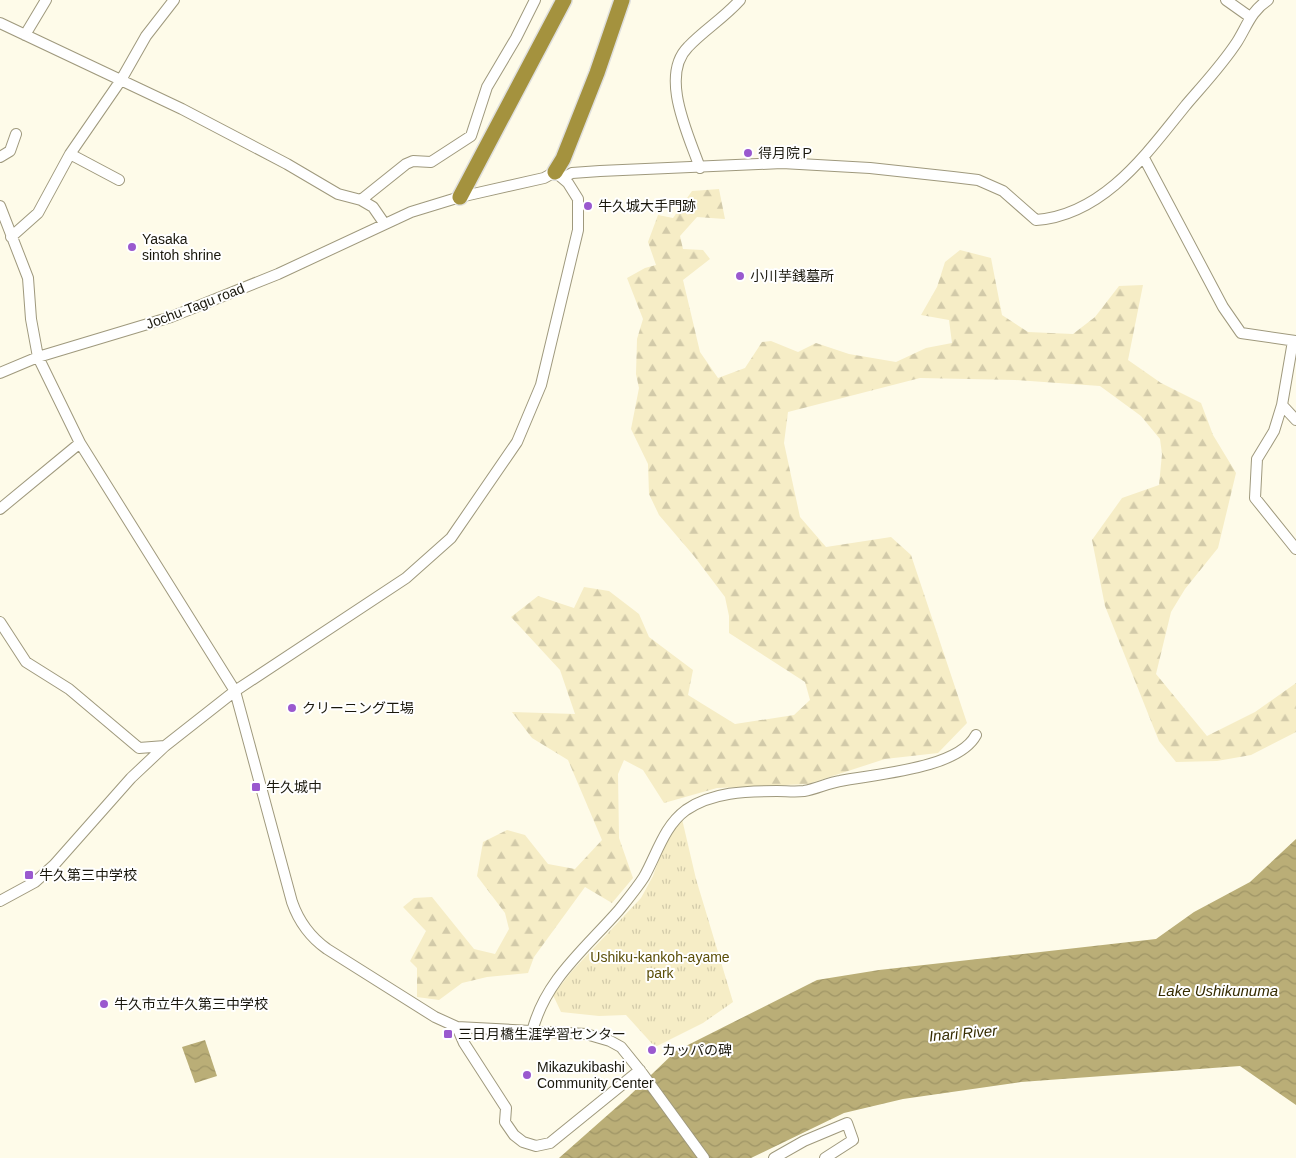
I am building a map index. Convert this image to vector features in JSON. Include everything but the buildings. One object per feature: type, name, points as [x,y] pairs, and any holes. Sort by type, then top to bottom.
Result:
[{"type":"highway","points":[[460,196],[564,0]]},
{"type":"highway","points":[[559,175],[563,159],[622,0]]},
{"type":"street","points":[[25,35],[46,0]]},
{"type":"street","points":[[11,237],[38,213],[70,154],[121,80],[146,36],[173,0]]},
{"type":"street","points":[[361,200],[406,164],[413,161],[431,162],[471,136],[487,87],[516,38],[534,0]]},
{"type":"street","points":[[700,168],[677,104],[677,68],[686,48],[740,0]]},
{"type":"street","points":[[1226,0],[1250,17]]},
{"type":"street","points":[[1268,0],[1250,17],[1236,43],[1144,158],[1223,307],[1241,334],[1295,341],[1282,405],[1274,431],[1257,458],[1255,498],[1296,549]]},
{"type":"street","points":[[0,23],[121,80],[287,164],[338,194],[361,200],[373,207],[384,223]]},
{"type":"street","points":[[0,158],[10,151],[16,134]]},
{"type":"street","points":[[70,154],[119,180]]},
{"type":"street","name":"Jochu-Tagu road","points":[[0,373],[38,357],[171,317],[278,274],[384,223],[460,196],[559,175],[593,171],[700,168],[782,163],[870,168],[978,180],[1003,190],[1036,220],[1052,218],[1080,208],[1106,191],[1144,158]]},
{"type":"street","points":[[0,901],[35,882],[54,865],[130,778],[165,746],[235,691],[406,578],[451,538],[517,442],[541,385],[578,230],[578,199],[559,175]]},
{"type":"street","points":[[0,206],[28,278],[31,319],[38,357],[80,443],[235,691],[292,902],[301,924],[327,949],[435,1017],[457,1028],[598,1036],[621,1047],[641,1071],[704,1158]]},
{"type":"street","points":[[0,233],[11,237]]},
{"type":"street","points":[[1282,405],[1296,420]]},
{"type":"street","points":[[0,509],[80,443]]},
{"type":"street","points":[[0,622],[26,662],[69,689],[140,748],[165,746]]},
{"type":"street","points":[[532,1032],[536,1016],[551,986],[576,955],[619,909],[643,878],[670,825],[686,810],[716,796],[740,792],[803,791],[835,782],[935,764],[960,751],[972,742],[976,735]]},
{"type":"street","points":[[457,1028],[464,1043],[506,1108],[505,1122],[514,1135],[523,1142],[536,1146],[550,1142],[641,1071]]},
{"type":"street","points":[[774,1158],[804,1141],[847,1123],[853,1140],[825,1158]]},
{"type":"green space","points":[[719,189],[725,219],[697,217],[680,236],[683,249],[703,250],[710,259],[683,280],[700,352],[718,378],[745,368],[762,342],[771,341],[798,352],[816,343],[849,354],[896,362],[926,348],[952,343],[949,320],[921,315],[937,287],[945,262],[960,250],[991,258],[1002,315],[1028,332],[1073,334],[1095,317],[1119,286],[1143,285],[1128,360],[1161,383],[1201,403],[1213,435],[1236,473],[1218,548],[1185,589],[1171,612],[1156,674],[1207,736],[1255,712],[1296,683],[1296,732],[1251,755],[1217,761],[1176,762],[1159,741],[1105,606],[1092,540],[1122,498],[1159,485],[1162,454],[1160,439],[1141,416],[1100,386],[1015,380],[920,378],[788,412],[784,443],[800,517],[826,547],[891,537],[911,555],[967,723],[938,753],[885,759],[808,784],[717,788],[664,803],[643,770],[624,760],[618,774],[619,838],[633,878],[612,903],[585,887],[534,957],[528,973],[487,977],[462,983],[439,1000],[417,997],[417,968],[410,961],[426,931],[403,907],[414,898],[432,897],[474,949],[495,954],[509,929],[505,913],[477,876],[483,842],[507,830],[525,835],[548,864],[575,869],[602,840],[568,760],[532,738],[512,712],[575,714],[560,670],[511,617],[538,596],[574,608],[584,587],[609,591],[639,614],[649,637],[693,670],[688,695],[735,724],[794,715],[810,700],[805,682],[729,633],[729,616],[725,597],[694,556],[659,515],[649,494],[648,464],[631,429],[639,388],[636,374],[637,339],[643,319],[627,278],[645,268],[656,265],[648,242],[658,215],[673,218],[692,191]]},
{"type":"green space","name":"Ushiku-kankoh-ayame park","points":[[682,819],[696,879],[733,1002],[703,1023],[655,1047],[626,1015],[599,1016],[561,1012],[553,995],[572,971],[641,898],[653,876],[664,845]]},
{"type":"water","name":"Lake Ushikunuma","points":[[1296,839],[1296,1105],[1240,1066],[1021,1082],[903,1099],[844,1113],[751,1158],[559,1158],[628,1097],[676,1051],[817,980],[879,970],[1156,939],[1194,912],[1250,882]]},
{"type":"water","points":[[205,1040],[217,1076],[195,1083],[182,1047]]},
{"type":"place","name":"得月院Ｐ","points":[[748,153]]},
{"type":"place","name":"牛久城大手門跡","points":[[588,206]]},
{"type":"place","name":"Yasaka sintoh shrine","points":[[132,247]]},
{"type":"place","name":"小川芋銭墓所","points":[[740,276]]},
{"type":"place","name":"クリーニング工場","points":[[292,708]]},
{"type":"place","name":"牛久城中","points":[[256,787]]},
{"type":"place","name":"牛久第三中学校","points":[[29,875]]},
{"type":"place","name":"牛久市立牛久第三中学校","points":[[104,1004]]},
{"type":"place","name":"三日月橋生涯学習センター","points":[[448,1034]]},
{"type":"place","name":"カッパの碑","points":[[652,1050]]},
{"type":"place","name":"Mikazukibashi Community Center","points":[[527,1075]]},
{"type":"water label","name":"Inari River","points":[[963,1033]]}]
